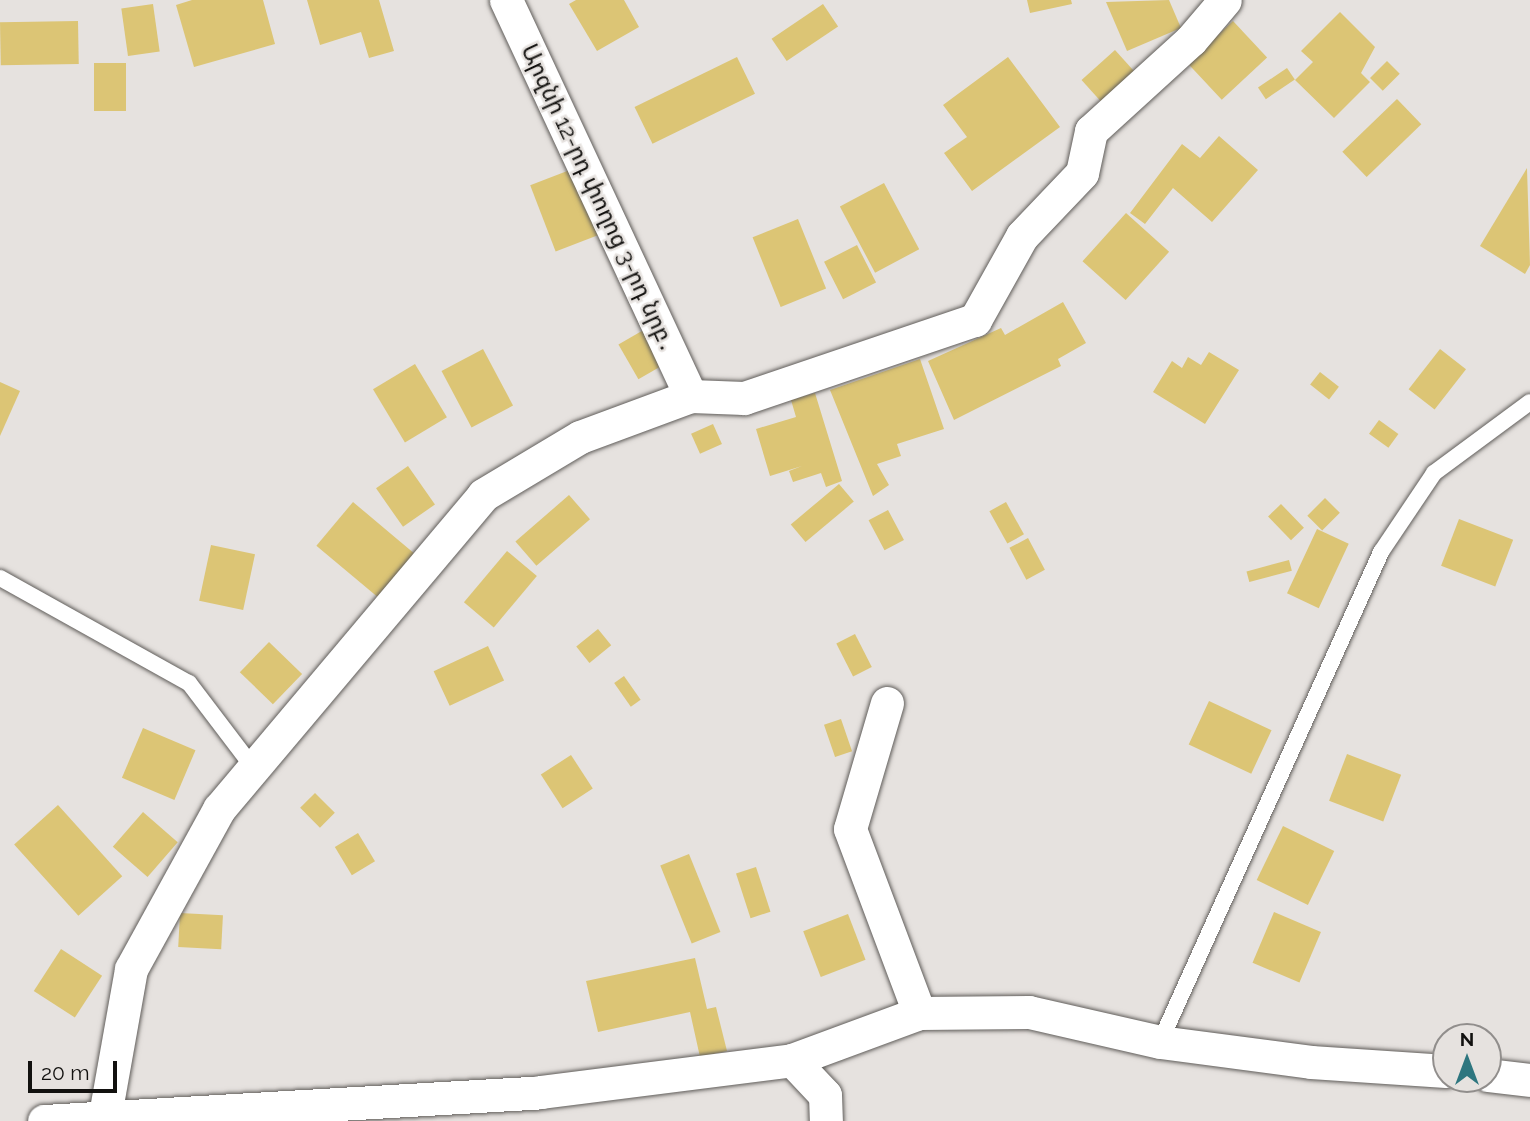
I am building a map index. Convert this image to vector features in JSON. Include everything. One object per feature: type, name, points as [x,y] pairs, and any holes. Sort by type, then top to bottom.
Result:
[{"type":"street","name":"Արզնի 12-րդ փողոց 3-րդ նրբ․","points":[[506,0],[691,396]]},
{"type":"street","points":[[105,1115],[131,969],[219,809],[252,766],[483,495],[580,437],[691,396],[744,398],[975,320],[1022,236],[1082,173],[1090,131],[1191,40],[1225,0]]},
{"type":"street","points":[[887,703],[850,830],[919,1013]]},
{"type":"street","points":[[44,1121],[105,1115],[540,1092],[792,1060],[919,1013],[1029,1012],[1160,1042],[1311,1062],[1432,1070]]},
{"type":"street","points":[[792,1060],[825,1095],[827,1121]]},
{"type":"street","points":[[1502,1077],[1530,1080]]},
{"type":"lane","points":[[1160,1042],[1381,552],[1434,473],[1530,402]]},
{"type":"lane","points":[[0,578],[189,683],[252,766]]},
{"type":"building","points":[[192,0],[263,0],[275,44],[194,67],[176,5]]},
{"type":"building","points":[[307,0],[379,0],[394,51],[369,58],[361,32],[320,45]]},
{"type":"building","points":[[576,0],[624,0],[639,27],[597,51],[569,4]]},
{"type":"building","points":[[1027,0],[1071,0],[1072,4],[1030,13]]},
{"type":"building","points":[[1169,0],[1181,28],[1127,51],[1106,2]]},
{"type":"building","points":[[153,4],[160,52],[128,56],[121,8]]},
{"type":"building","points":[[823,4],[838,26],[787,61],[772,39]]},
{"type":"building","points":[[1340,12],[1375,47],[1361,73],[1370,82],[1334,118],[1295,80],[1313,62],[1301,51]]},
{"type":"building","points":[[78,21],[79,64],[1,65],[0,22]]},
{"type":"building","points":[[1233,21],[1267,58],[1222,100],[1188,63]]},
{"type":"building","points":[[1115,50],[1139,77],[1106,107],[1082,80]]},
{"type":"building","points":[[737,57],[755,94],[653,144],[635,107]]},
{"type":"building","points":[[1008,57],[1060,127],[972,191],[944,153],[967,137],[943,105]]},
{"type":"building","points":[[1387,61],[1400,74],[1383,91],[1370,78]]},
{"type":"building","points":[[94,63],[126,63],[126,111],[94,111]]},
{"type":"building","points":[[1287,68],[1295,80],[1266,99],[1258,88]]},
{"type":"building","points":[[1397,99],[1421,124],[1367,177],[1342,152]]},
{"type":"building","points":[[1219,136],[1258,170],[1212,222],[1173,188],[1145,224],[1130,213],[1182,144],[1200,158]]},
{"type":"building","points":[[575,168],[600,234],[556,251],[530,185]]},
{"type":"building","points":[[1527,168],[1530,265],[1525,274],[1480,246]]},
{"type":"building","points":[[884,183],[919,249],[875,273],[840,206]]},
{"type":"building","points":[[1126,213],[1169,252],[1126,300],[1083,261]]},
{"type":"building","points":[[798,219],[826,289],[781,307],[753,237]]},
{"type":"building","points":[[857,245],[876,282],[843,299],[824,262]]},
{"type":"building","points":[[1063,302],[1086,343],[1058,359],[1061,366],[954,420],[928,361],[1001,328],[1005,335]]},
{"type":"building","points":[[647,328],[667,363],[638,379],[618,344]]},
{"type":"building","points":[[483,349],[513,406],[472,428],[442,371]]},
{"type":"building","points":[[1440,349],[1466,369],[1435,410],[1409,389]]},
{"type":"building","points":[[1209,352],[1239,370],[1205,424],[1153,392],[1172,361],[1182,368],[1188,357],[1201,365]]},
{"type":"building","points":[[920,359],[944,429],[897,444],[901,456],[877,464],[889,485],[873,496],[830,390]]},
{"type":"building","points":[[415,364],[447,417],[405,442],[373,389]]},
{"type":"building","points":[[1320,372],[1339,387],[1329,399],[1310,385]]},
{"type":"building","points":[[0,382],[20,391],[0,436]]},
{"type":"building","points":[[815,393],[842,481],[826,487],[821,473],[793,482],[789,471],[802,466],[770,476],[756,429],[796,417],[791,400]]},
{"type":"building","points":[[1379,420],[1398,434],[1388,448],[1369,434]]},
{"type":"building","points":[[713,424],[722,444],[700,454],[691,434]]},
{"type":"building","points":[[408,466],[435,505],[403,527],[376,488]]},
{"type":"building","points":[[839,484],[854,502],[806,542],[791,524]]},
{"type":"building","points":[[569,495],[590,519],[536,566],[515,542]]},
{"type":"building","points":[[1325,498],[1340,513],[1322,531],[1307,516]]},
{"type":"building","points":[[353,502],[414,553],[378,597],[316,546]]},
{"type":"building","points":[[1006,502],[1024,534],[1007,544],[989,511]]},
{"type":"building","points":[[1281,504],[1304,528],[1291,540],[1268,517]]},
{"type":"building","points":[[888,510],[904,540],[885,550],[869,520]]},
{"type":"building","points":[[1459,519],[1513,540],[1495,586],[1441,566]]},
{"type":"building","points":[[1317,529],[1349,544],[1319,608],[1287,593]]},
{"type":"building","points":[[1028,538],[1045,570],[1026,580],[1009,548]]},
{"type":"building","points":[[211,545],[255,554],[243,610],[199,601]]},
{"type":"building","points":[[507,551],[537,576],[494,627],[464,602]]},
{"type":"building","points":[[1289,560],[1292,571],[1249,582],[1246,571]]},
{"type":"building","points":[[598,629],[611,645],[589,663],[576,647]]},
{"type":"building","points":[[855,634],[872,667],[853,677],[836,644]]},
{"type":"building","points":[[269,642],[302,674],[273,704],[240,672]]},
{"type":"building","points":[[488,646],[504,680],[450,706],[434,671]]},
{"type":"building","points":[[624,676],[641,700],[631,707],[614,683]]},
{"type":"building","points":[[1209,701],[1272,730],[1251,774],[1189,745]]},
{"type":"building","points":[[841,719],[852,751],[835,757],[824,725]]},
{"type":"building","points":[[143,728],[195,750],[174,800],[122,778]]},
{"type":"building","points":[[1347,754],[1401,775],[1383,821],[1329,801]]},
{"type":"building","points":[[571,755],[593,789],[563,808],[541,775]]},
{"type":"building","points":[[315,793],[335,813],[320,828],[300,808]]},
{"type":"building","points":[[58,805],[122,876],[78,916],[14,844]]},
{"type":"building","points":[[143,812],[178,842],[148,877],[113,847]]},
{"type":"building","points":[[1283,826],[1334,851],[1308,905],[1257,880]]},
{"type":"building","points":[[358,833],[375,861],[352,875],[335,847]]},
{"type":"building","points":[[689,854],[720,932],[692,943],[660,866]]},
{"type":"building","points":[[756,867],[771,912],[751,918],[736,873]]},
{"type":"building","points":[[1274,912],[1321,932],[1299,983],[1253,963]]},
{"type":"building","points":[[180,913],[223,915],[221,949],[178,947]]},
{"type":"building","points":[[848,914],[866,960],[821,977],[803,931]]},
{"type":"building","points":[[61,949],[102,976],[75,1018],[34,991]]},
{"type":"building","points":[[695,958],[707,1009],[716,1007],[727,1051],[700,1057],[690,1012],[598,1032],[586,981]]}]
